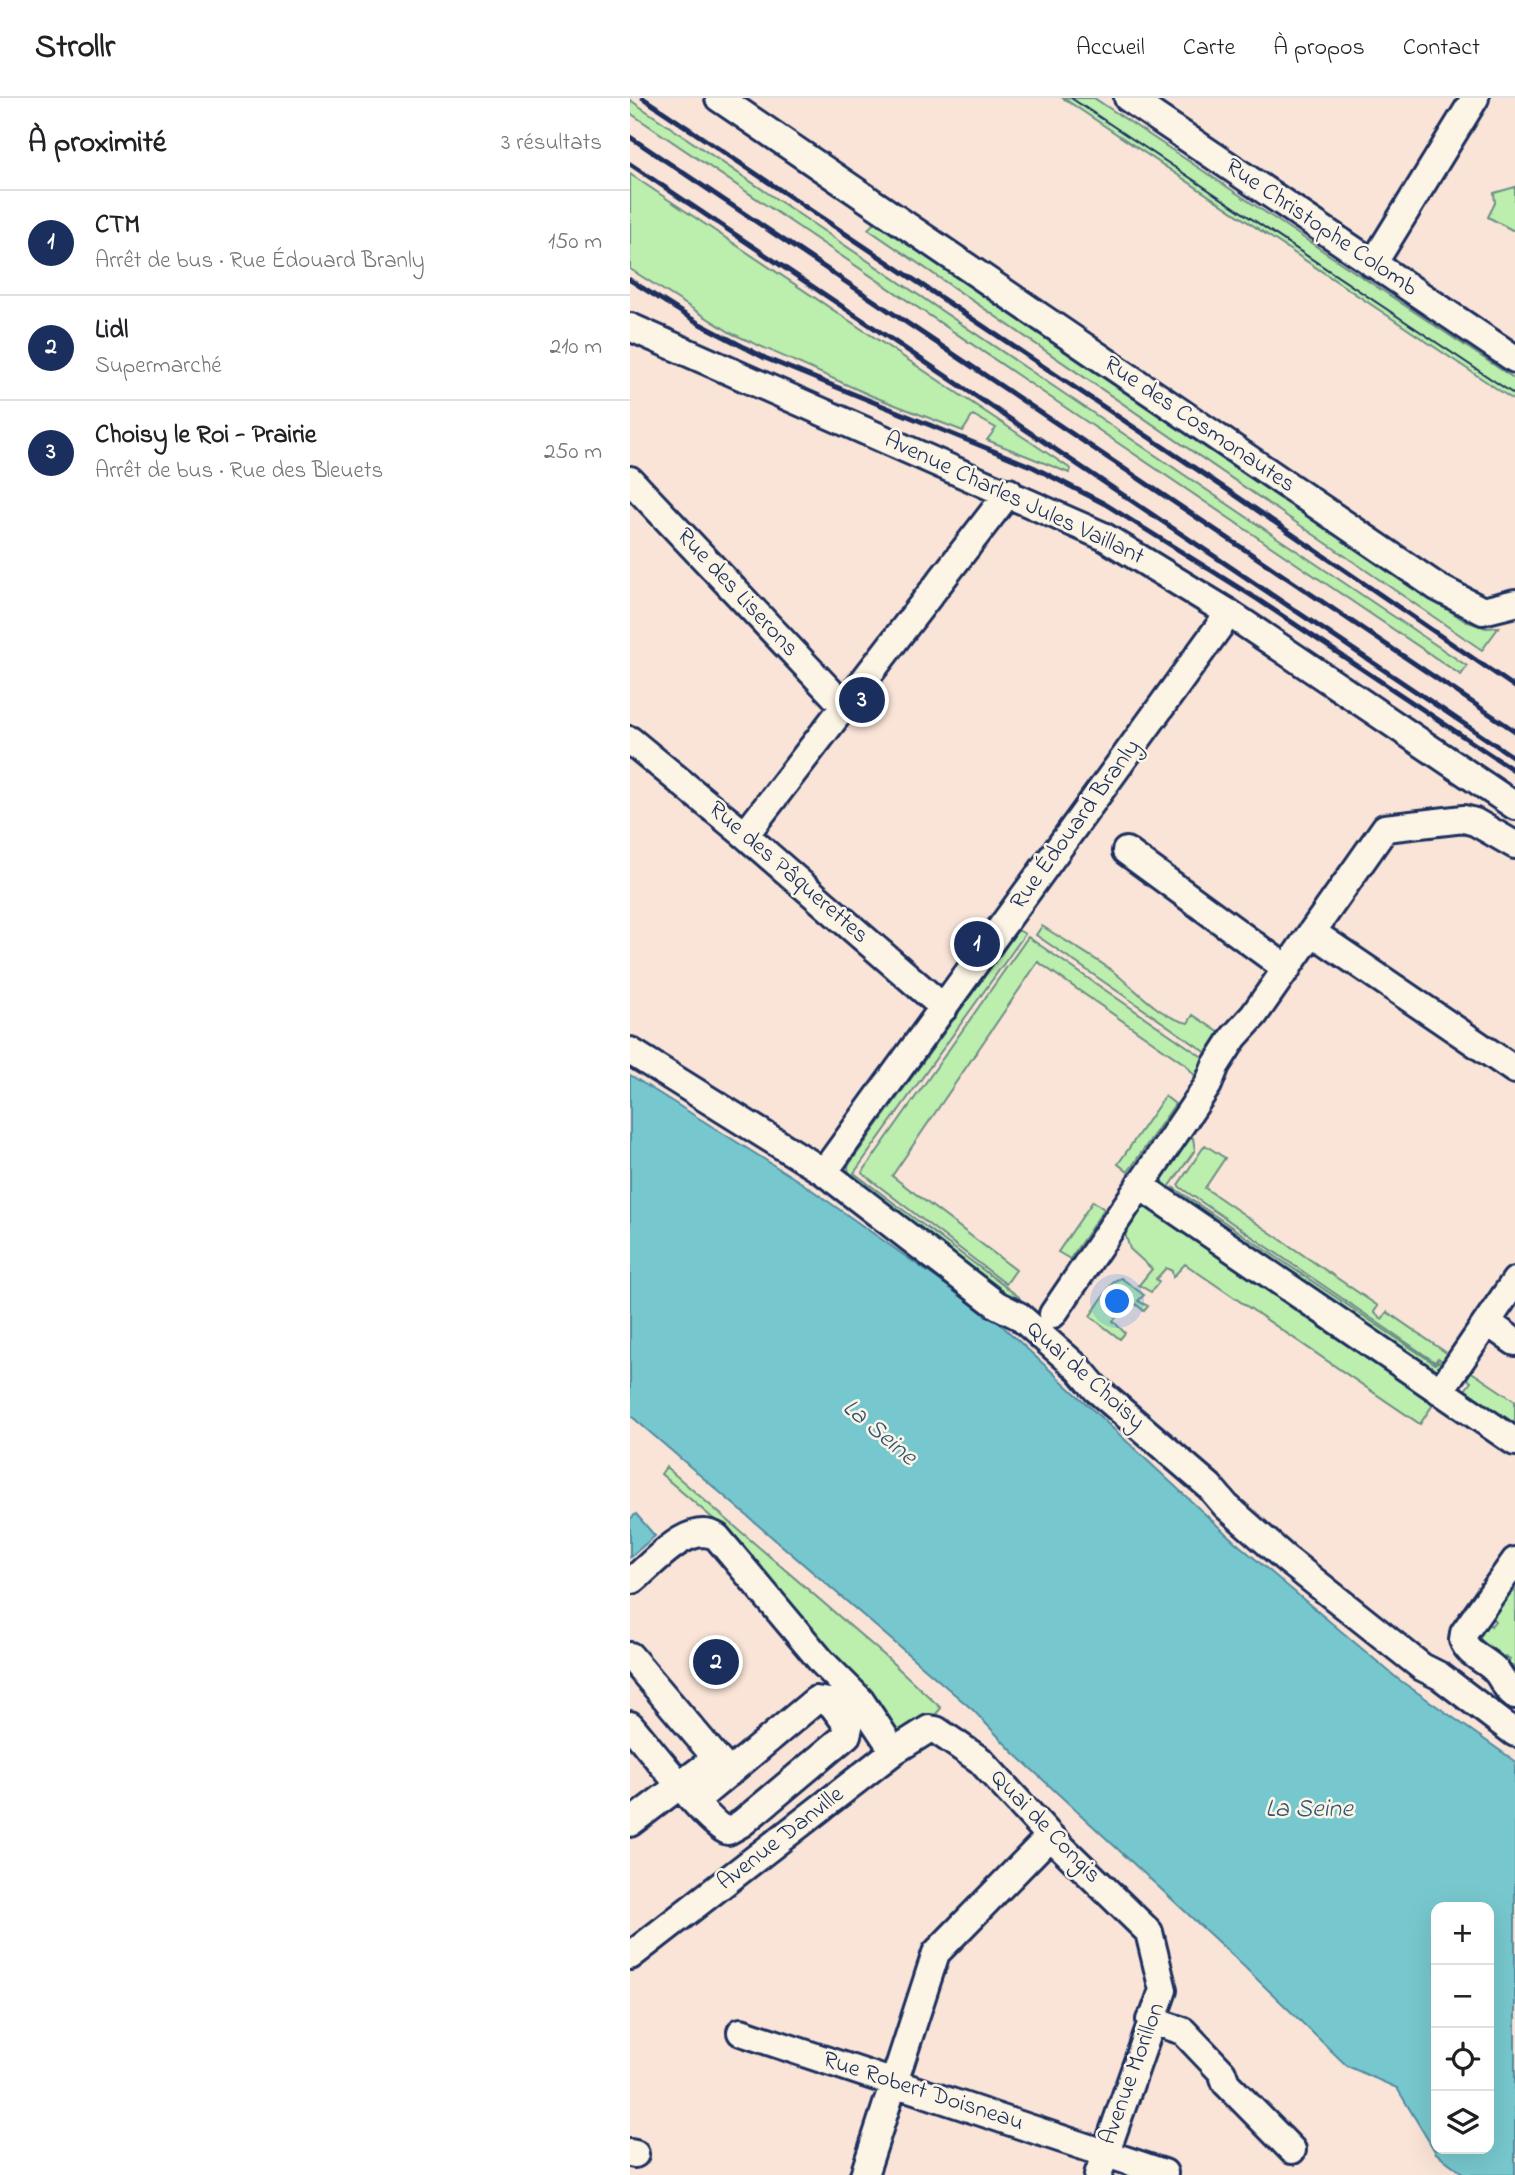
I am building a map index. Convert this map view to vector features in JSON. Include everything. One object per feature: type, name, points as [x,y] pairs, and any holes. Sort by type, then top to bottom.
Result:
[{"type":"street","name":"Rue des Cosmonautes","points":[[719,98],[1437,587],[1483,611],[1515,603]]},
{"type":"street","name":"Rue Christophe Colomb","points":[[1128,98],[1515,359]]},
{"type":"street","points":[[1373,264],[1475,98]]},
{"type":"street","name":"Avenue Charles Jules Vaillant","points":[[630,327],[1009,492],[1103,536],[1229,613],[1515,806]]},
{"type":"street","name":"Rue des Liserons","points":[[630,480],[844,706]]},
{"type":"street","points":[[745,835],[1009,492]]},
{"type":"street","name":"Rue Édouard Branly","points":[[824,1172],[1229,613]]},
{"type":"street","name":"Rue des Pâquerettes","points":[[630,740],[745,835],[944,1008]]},
{"type":"street","points":[[1053,1314],[1208,1085],[1234,1037],[1287,969],[1385,828],[1464,820],[1475,822],[1515,845]]},
{"type":"street","points":[[1126,851],[1287,969]]},
{"type":"street","points":[[1312,932],[1515,1070]]},
{"type":"street","name":"Quai de Choisy","points":[[630,1051],[824,1172],[997,1305],[1019,1316],[1079,1369],[1096,1389],[1209,1486],[1226,1506],[1285,1558],[1423,1667],[1440,1676],[1515,1733]]},
{"type":"street","points":[[1139,1185],[1515,1442]]},
{"type":"street","points":[[1440,1391],[1515,1281]]},
{"type":"street","points":[[1487,1322],[1515,1342]]},
{"type":"street","points":[[633,1580],[691,1534],[705,1531],[717,1537],[822,1662],[860,1700],[894,1751]]},
{"type":"street","points":[[1515,1562],[1464,1633],[1463,1640],[1471,1652],[1496,1671],[1507,1689],[1515,1695]]},
{"type":"street","points":[[630,1656],[722,1765]]},
{"type":"street","points":[[630,1725],[688,1793],[720,1828],[733,1830],[847,1735],[849,1727],[830,1702],[816,1700],[722,1765],[688,1793],[630,1824]]},
{"type":"street","name":"Avenue Danville","points":[[630,1956],[894,1751],[924,1731],[936,1730]]},
{"type":"street","name":"Quai de Congis","points":[[936,1730],[980,1760],[1050,1836],[1149,1931]]},
{"type":"street","points":[[864,2175],[936,1953],[1050,1836]]},
{"type":"street","name":"Avenue Morillon","points":[[1102,2164],[1150,2020],[1163,1990],[1149,1931]]},
{"type":"street","points":[[1150,2020],[1183,2031],[1222,2072],[1226,2083],[1292,2150]]},
{"type":"street","name":"Rue Robert Doisneau","points":[[741,2032],[894,2083],[1102,2164],[1164,2173]]},
{"type":"green space","points":[[1063,98],[1094,98],[1515,379],[1515,401]]},
{"type":"green space","points":[[630,100],[1467,666],[1461,675],[630,113]]},
{"type":"green space","points":[[630,174],[1071,469],[1069,473],[987,440],[996,428],[973,415],[963,431],[872,396],[731,333],[630,269]]},
{"type":"green space","points":[[1515,187],[1515,230],[1512,230],[1488,217],[1495,203],[1494,193]]},
{"type":"green space","points":[[876,221],[1465,621],[1486,628],[1499,627],[1482,650],[868,229]]},
{"type":"green space","points":[[1042,926],[1107,967],[1166,1014],[1188,1023],[1193,1015],[1220,1033],[1207,1053],[1036,935]]},
{"type":"green space","points":[[1018,930],[1025,934],[854,1173],[1019,1297],[1024,1308],[849,1175],[848,1166]]},
{"type":"green space","points":[[1028,937],[1204,1058],[1195,1076],[1186,1065],[1038,962],[892,1176],[1016,1270],[1006,1284],[862,1173]]},
{"type":"green space","points":[[1165,1096],[1175,1104],[1128,1172],[1118,1164]]},
{"type":"green space","points":[[1193,1138],[1195,1150],[1167,1190],[1162,1184],[1162,1178],[1167,1164],[1182,1144]]},
{"type":"green space","points":[[1205,1145],[1225,1158],[1205,1188],[1378,1306],[1374,1312],[1382,1319],[1387,1312],[1451,1356],[1449,1366],[1438,1358],[1435,1362],[1181,1188],[1178,1185]]},
{"type":"green space","points":[[1174,1188],[1435,1364],[1438,1361],[1443,1365],[1444,1376],[1175,1193]]},
{"type":"green space","points":[[1093,1201],[1104,1209],[1070,1259],[1058,1252]]},
{"type":"green space","points":[[1143,1207],[1152,1208],[1431,1401],[1432,1406],[1420,1424],[1185,1264],[1173,1277],[1172,1271],[1166,1268],[1156,1279],[1159,1282],[1151,1292],[1139,1285],[1152,1269],[1130,1249],[1124,1230]]},
{"type":"green space","points":[[1121,1278],[1144,1295],[1138,1301],[1148,1306],[1144,1311],[1131,1300],[1113,1321],[1125,1333],[1120,1339],[1090,1316],[1114,1281]]},
{"type":"green space","points":[[1467,1369],[1515,1401],[1515,1424],[1465,1390],[1471,1382],[1461,1374]]},
{"type":"green space","points":[[666,1467],[885,1656],[941,1708],[928,1724],[900,1740],[717,1522],[661,1474]]},
{"type":"green space","points":[[1515,1583],[1515,1668],[1508,1663],[1510,1659],[1505,1656],[1502,1659],[1480,1643],[1479,1638],[1487,1623],[1491,1626],[1495,1621],[1491,1618]]},
{"type":"water","name":"La Seine","points":[[630,1075],[802,1183],[997,1321],[1234,1541],[1398,1679],[1515,1761],[1515,2175],[1465,2175],[1437,2154],[1494,2154],[1494,1902],[1431,1902],[1431,2145],[1397,2088],[1347,2066],[1230,1953],[1013,1752],[973,1710],[630,1415]]},
{"type":"water","points":[[636,1514],[655,1536],[630,1557],[630,1519]]},
{"type":"tram line","points":[[1071,98],[1515,395]]},
{"type":"railway","points":[[643,98],[1235,495],[1515,687]]},
{"type":"railway","points":[[630,137],[1515,731]]},
{"type":"railway","points":[[630,164],[1515,758]]},
{"type":"railway","points":[[630,280],[700,324],[765,358],[1033,467],[1105,504],[1257,599],[1515,771]]},
{"type":"place","name":"Choisy le Roi - Prairie","points":[[862,700]]},
{"type":"place","name":"CTM","points":[[977,944]]},
{"type":"place","name":"Lidl","points":[[716,1662]]}]
